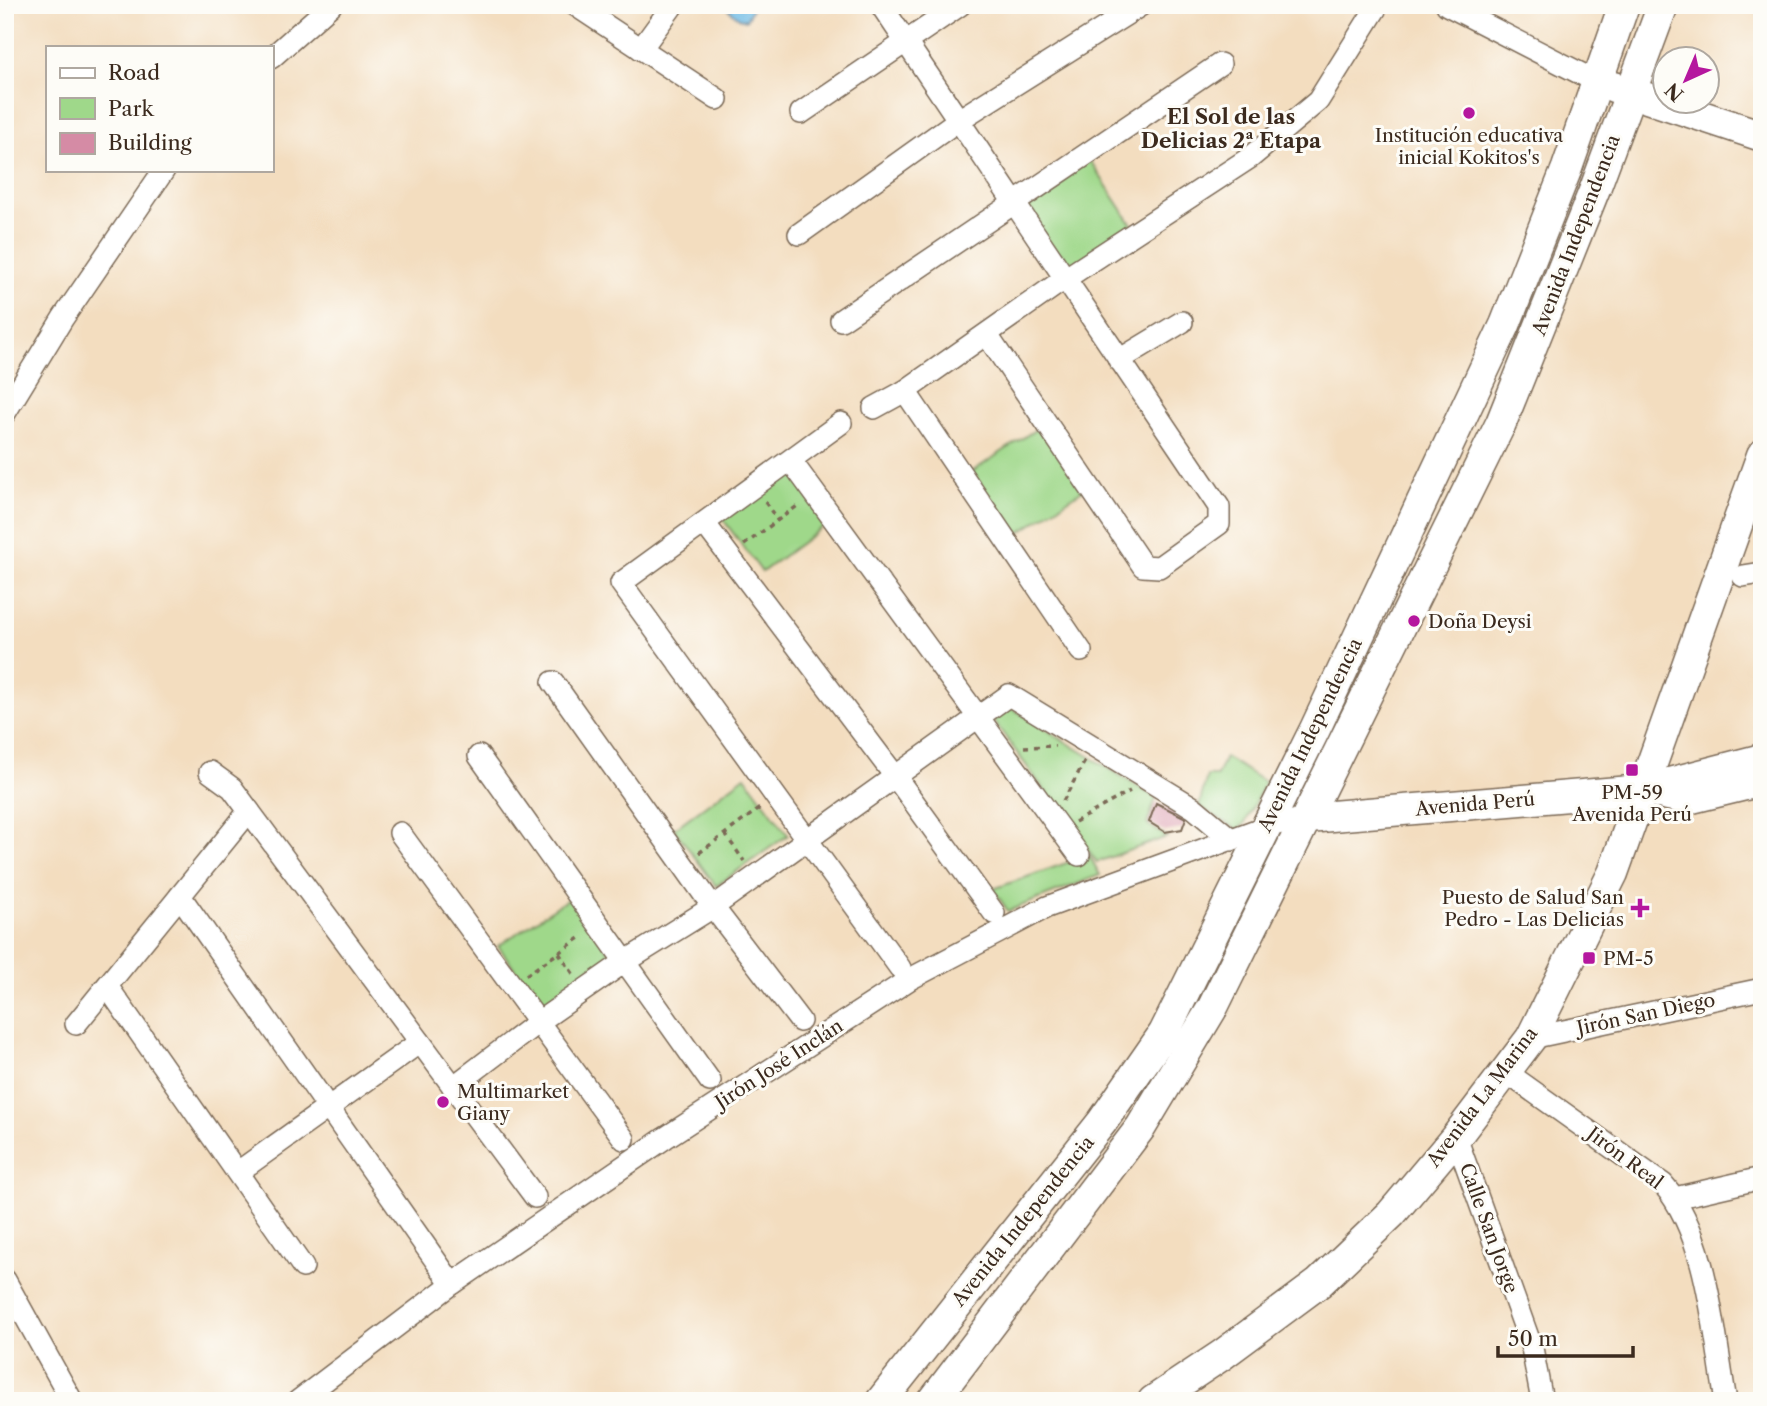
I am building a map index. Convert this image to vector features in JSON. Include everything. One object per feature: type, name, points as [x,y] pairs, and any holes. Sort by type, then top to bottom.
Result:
[{"type":"main road","name":"Avenida Independencia","points":[[881,1401],[1102,1122],[1164,1033],[1423,504],[1513,307],[1625,5]]},
{"type":"main road","name":"Avenida Independencia","points":[[933,1401],[1142,1127],[1213,1007],[1501,423],[1544,318],[1663,5]]},
{"type":"main road","points":[[1597,82],[1762,136]]},
{"type":"main road","points":[[1542,231],[1573,242]]},
{"type":"main road","points":[[1513,307],[1544,318]]},
{"type":"main road","name":"Avenida La Marina","points":[[1153,1401],[1222,1355],[1319,1283],[1391,1214],[1456,1137],[1531,1038],[1613,873],[1762,455]]},
{"type":"main road","points":[[1394,559],[1425,573]]},
{"type":"main road","name":"Avenida Perú","points":[[1308,818],[1642,790],[1762,759]]},
{"type":"main road","name":"Avenida Perú","points":[[1642,790],[1689,799],[1762,781]]},
{"type":"main road","points":[[1183,994],[1213,1007]]},
{"type":"main road","points":[[935,1332],[967,1356]]},
{"type":"street","points":[[273,56],[331,5]]},
{"type":"street","points":[[575,5],[717,99]]},
{"type":"street","points":[[641,49],[673,5]]},
{"type":"street","points":[[881,5],[1221,512],[1219,524],[1154,569],[1139,562],[987,335]]},
{"type":"street","points":[[801,113],[960,5]]},
{"type":"street","points":[[799,234],[957,121],[1140,5]]},
{"type":"street","points":[[874,408],[905,391],[1063,280],[1251,158],[1318,102],[1378,5]]},
{"type":"street","points":[[1447,5],[1597,82]]},
{"type":"street","points":[[841,320],[1220,65]]},
{"type":"street","points":[[5,413],[63,318],[163,172]]},
{"type":"street","points":[[1119,360],[1182,321]]},
{"type":"street","points":[[905,391],[1081,651]]},
{"type":"street","points":[[841,423],[621,583],[900,968]]},
{"type":"street","points":[[791,461],[1079,855]]},
{"type":"street","points":[[705,524],[895,776],[994,913]]},
{"type":"street","points":[[552,682],[713,907],[800,1021]]},
{"type":"street","points":[[453,1087],[537,1023],[623,963],[713,907],[1009,695],[1194,808],[1232,839]]},
{"type":"street","points":[[479,756],[623,963],[710,1081]]},
{"type":"street","points":[[210,772],[232,788],[535,1197]]},
{"type":"street","points":[[76,1024],[249,811]]},
{"type":"street","name":"Jirón José Inclán","points":[[298,1401],[452,1284],[665,1138],[909,979],[1047,907],[1267,826],[1308,818]]},
{"type":"street","points":[[400,833],[624,1139]]},
{"type":"street","points":[[180,896],[452,1284]]},
{"type":"street","points":[[107,986],[303,1267]]},
{"type":"street","name":"Jirón San Diego","points":[[1531,1038],[1762,989]]},
{"type":"street","points":[[238,1172],[420,1042]]},
{"type":"street","name":"Jirón Real","points":[[1506,1072],[1653,1177],[1675,1198],[1701,1265],[1726,1401]]},
{"type":"street","name":"Calle San Jorge","points":[[1456,1137],[1532,1348],[1542,1401]]},
{"type":"street","points":[[1675,1198],[1762,1178]]},
{"type":"street","points":[[5,1280],[72,1401]]},
{"type":"path","points":[[758,492],[778,521]]},
{"type":"path","points":[[743,546],[810,497]]},
{"type":"path","points":[[1015,747],[1056,746]]},
{"type":"path","points":[[1059,809],[1087,757]]},
{"type":"path","points":[[1070,825],[1137,788]]},
{"type":"path","points":[[695,857],[765,804]]},
{"type":"path","points":[[725,834],[747,864]]},
{"type":"path","points":[[522,979],[593,929]]},
{"type":"path","points":[[559,953],[579,982]]},
{"type":"green space","points":[[1089,159],[1134,228],[1066,272],[1022,203]]},
{"type":"green space","points":[[1041,426],[1084,489],[1013,537],[970,473]]},
{"type":"green space","points":[[791,468],[828,523],[762,572],[722,518]]},
{"type":"green space","points":[[1010,707],[1156,798],[1147,824],[1167,837],[1097,862],[993,720]]},
{"type":"green space","points":[[1225,757],[1265,782],[1245,823],[1238,830],[1199,806],[1207,776],[1217,776]]},
{"type":"green space","points":[[745,776],[788,835],[716,886],[674,829]]},
{"type":"green space","points":[[1089,855],[1100,875],[1008,911],[993,889]]},
{"type":"green space","points":[[571,897],[614,959],[543,1007],[498,946]]},
{"type":"water","points":[[723,5],[754,5],[746,20],[739,18]]},
{"type":"building","points":[[1156,803],[1186,818],[1182,829],[1165,832],[1149,822]]},
{"type":"place","name":"Institución educativa inicial Kokitos's","points":[[1469,113]]},
{"type":"place","name":"Doña Deysi","points":[[1414,621]]},
{"type":"place","name":"PM-59 Avenida Perú","points":[[1632,770]]},
{"type":"place","name":"Puesto de Salud San Pedro - Las Delicias","points":[[1640,908]]},
{"type":"place","name":"PM-5","points":[[1589,958]]},
{"type":"place","name":"Multimarket Giany","points":[[443,1102]]},
{"type":"district","name":"El Sol de las Delicias 2ª Etapa","points":[[1231,128]]}]
